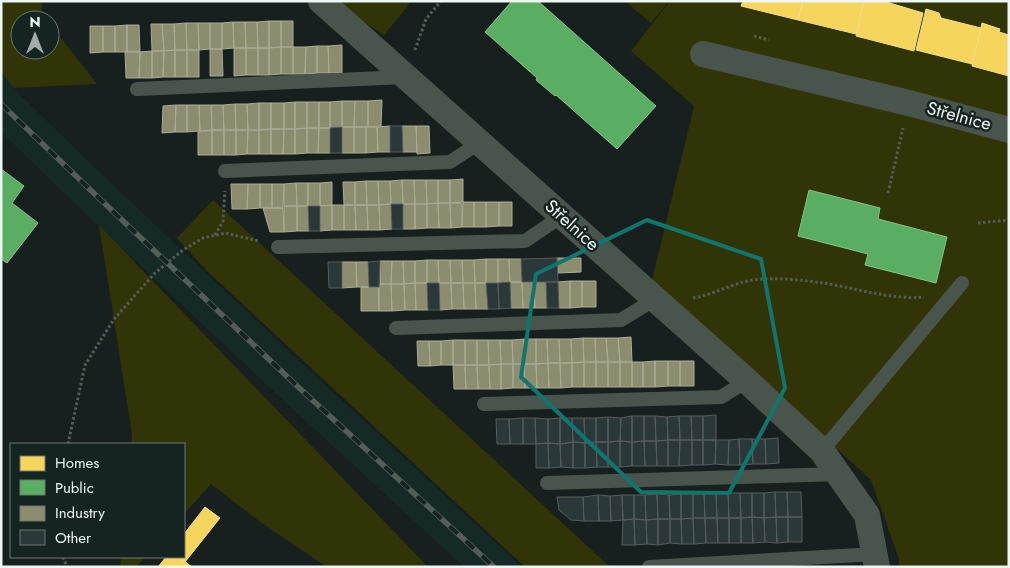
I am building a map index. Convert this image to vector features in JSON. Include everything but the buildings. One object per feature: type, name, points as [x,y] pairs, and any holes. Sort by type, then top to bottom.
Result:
[{"type":"street","name":"Střelnice","points":[[321,1],[822,450],[866,515],[876,560]]},
{"type":"street","name":"Střelnice","points":[[703,54],[909,103],[1009,130]]},
{"type":"lane","points":[[138,89],[405,76]]},
{"type":"lane","points":[[225,171],[450,162],[479,143]]},
{"type":"lane","points":[[278,247],[525,240],[562,216]]},
{"type":"lane","points":[[822,450],[962,283]]},
{"type":"lane","points":[[396,328],[622,320],[655,299]]},
{"type":"lane","points":[[484,404],[721,397],[747,381]]},
{"type":"lane","points":[[547,482],[839,474]]},
{"type":"lane","points":[[649,567],[876,560]]},
{"type":"path","points":[[405,76],[426,19],[441,1]]},
{"type":"path","name":"Střelnice","points":[[888,193],[909,103]]},
{"type":"path","points":[[215,235],[223,221],[225,171]]},
{"type":"path","points":[[978,222],[1009,220]]},
{"type":"path","points":[[68,443],[84,365],[114,318],[155,272],[183,250],[203,238],[215,235],[235,235],[278,247]]},
{"type":"path","points":[[655,299],[675,301],[706,296],[740,282],[762,279],[822,283],[870,294],[912,298],[952,294]]},
{"type":"highlighted area","points":[[647,220],[761,259],[785,388],[729,493],[641,492],[521,377],[536,274]]},
{"type":"shaded area","points":[[1,72],[18,93],[115,187],[522,567],[464,567],[88,216],[1,132]]},
{"type":"green space","points":[[1,1],[42,1],[42,10],[10,10],[10,60],[60,60],[60,37],[97,84],[14,88],[1,72]]},
{"type":"green space","points":[[331,1],[412,1],[384,35]]},
{"type":"green space","points":[[625,1],[669,1],[651,23]]},
{"type":"green space","points":[[670,1],[1009,1],[1009,567],[899,567],[899,559],[871,480],[652,280],[694,106],[631,51]]},
{"type":"green space","points":[[213,200],[610,567],[525,567],[207,271],[177,238]]},
{"type":"green space","points":[[99,225],[428,567],[327,567],[259,521],[211,484],[185,513],[185,443],[131,443],[132,434]]},
{"type":"green space","points":[[121,558],[144,558],[136,567],[120,567]]},
{"type":"railway","points":[[1,104],[296,385],[494,567]]}]
